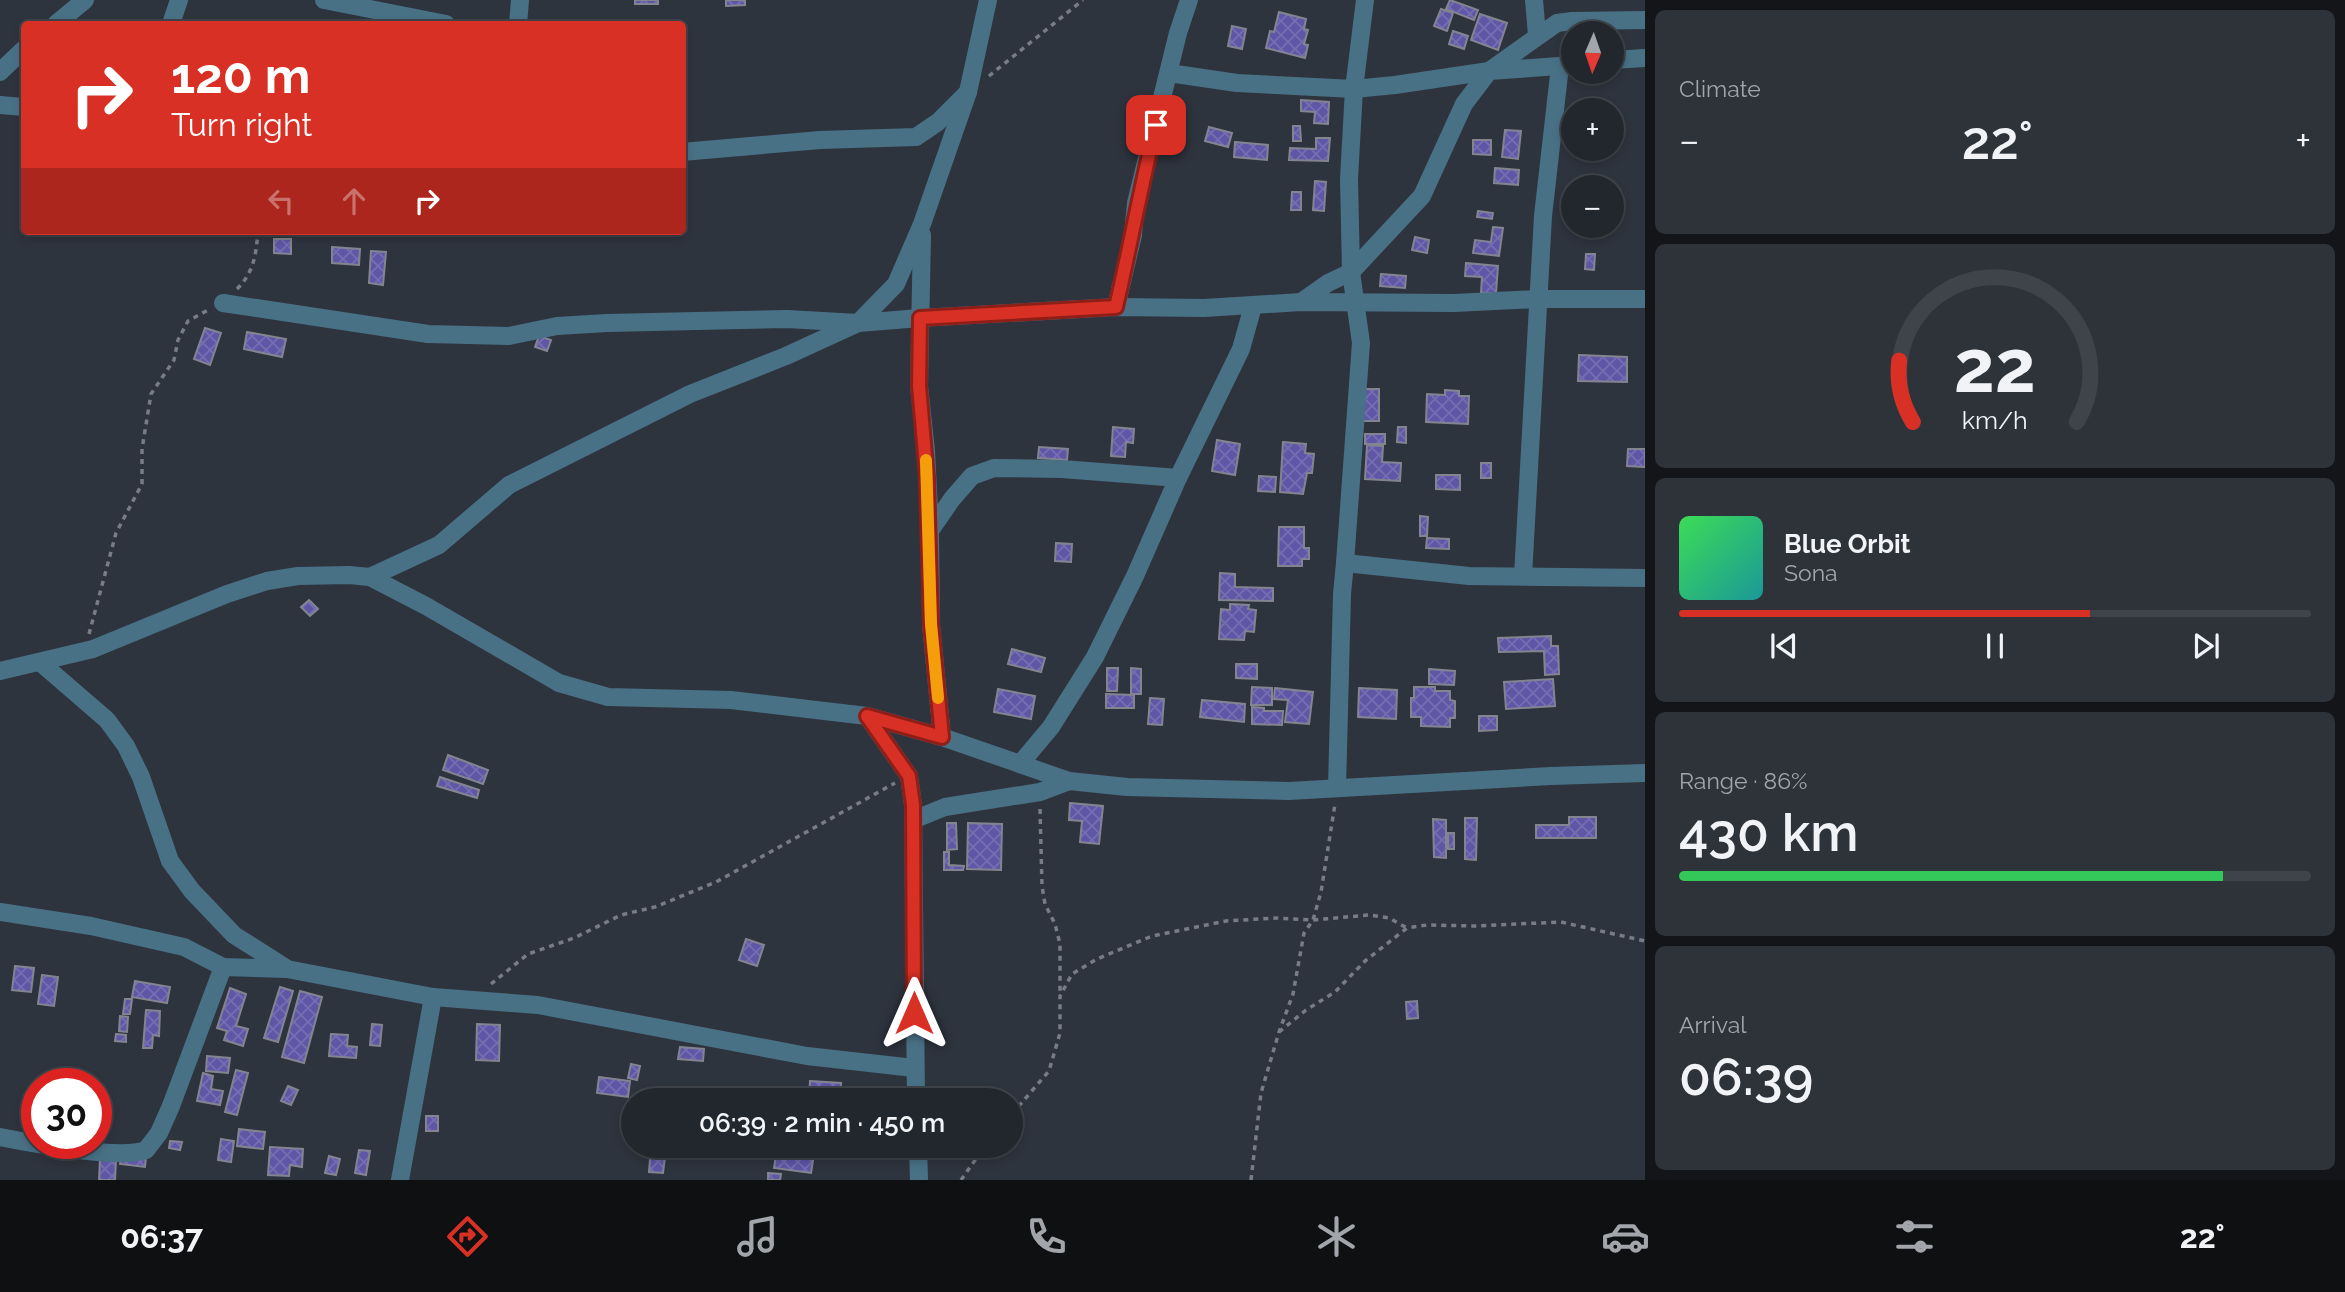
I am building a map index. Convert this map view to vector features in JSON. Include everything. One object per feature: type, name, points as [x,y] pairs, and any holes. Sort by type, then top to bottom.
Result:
[{"type":"street","points":[[60,21],[85,0]]},
{"type":"street","points":[[172,21],[179,0]]},
{"type":"street","points":[[324,0],[431,21]]},
{"type":"street","points":[[518,21],[520,0]]},
{"type":"street","points":[[370,577],[439,545],[509,485],[690,394],[786,356],[858,323],[897,284],[922,224],[968,92],[983,34],[988,0]]},
{"type":"street","points":[[1116,307],[1133,235],[1136,203],[1189,0]]},
{"type":"street","points":[[1337,788],[1341,607],[1362,343],[1351,272],[1349,179],[1354,89],[1365,0]]},
{"type":"street","points":[[1534,0],[1537,35]]},
{"type":"street","points":[[1301,302],[1328,283],[1351,272],[1422,196],[1464,104],[1489,71],[1557,23],[1645,20]]},
{"type":"street","points":[[0,72],[21,52]]},
{"type":"street","points":[[1624,59],[1645,58]]},
{"type":"street","points":[[1169,73],[1237,83],[1354,89],[1489,71],[1561,65]]},
{"type":"street","points":[[1523,576],[1543,216],[1563,84]]},
{"type":"street","points":[[686,152],[820,140],[916,137],[938,122],[968,92]]},
{"type":"street","points":[[0,106],[21,107]]},
{"type":"street","points":[[922,224],[919,386],[926,451],[931,624],[942,737]]},
{"type":"street","points":[[223,303],[428,334],[509,336],[557,326],[607,323],[787,319],[858,323],[1116,307],[1204,309],[1301,302],[1454,303],[1539,299],[1645,299]]},
{"type":"street","points":[[1020,764],[1051,727],[1095,657],[1241,349],[1253,306]]},
{"type":"street","points":[[930,531],[952,499],[972,477],[994,468],[1062,469],[1178,478]]},
{"type":"street","points":[[1345,564],[1469,576],[1645,578]]},
{"type":"street","points":[[0,671],[84,652],[227,594],[267,581],[298,576],[349,575],[370,577],[559,683],[608,697],[731,700],[867,716],[942,737],[1069,780],[1127,787],[1289,791],[1645,773]]},
{"type":"street","points":[[41,663],[107,720],[126,746],[141,777],[170,861],[192,891],[234,935],[287,969]]},
{"type":"street","points":[[867,716],[909,776],[913,820],[915,1088]]},
{"type":"street","points":[[913,820],[945,807],[1040,792],[1069,780]]},
{"type":"street","points":[[0,912],[91,926],[184,947],[223,967],[287,969],[433,996],[538,1005],[807,1056],[914,1068]]},
{"type":"street","points":[[0,1137],[100,1151],[130,1153],[146,1150],[159,1133],[171,1106],[223,967]]},
{"type":"street","points":[[400,1180],[433,996]]},
{"type":"street","points":[[918,1158],[919,1180]]},
{"type":"path","points":[[968,92],[1083,0]]},
{"type":"path","points":[[84,652],[116,533],[142,484],[142,449],[150,394],[174,360],[178,340],[188,321],[223,303],[248,278],[257,254],[258,235]]},
{"type":"path","points":[[474,1000],[528,954],[573,938],[621,915],[654,906],[716,882],[909,776]]},
{"type":"path","points":[[1251,1180],[1261,1093],[1293,995],[1304,933],[1313,920],[1330,845],[1337,788]]},
{"type":"path","points":[[1023,1101],[1049,1071],[1060,1033],[1060,944],[1055,924],[1045,904],[1042,886],[1040,792]]},
{"type":"path","points":[[1060,996],[1072,974],[1097,959],[1152,936],[1226,920],[1313,920],[1369,915],[1390,918],[1407,928]]},
{"type":"path","points":[[1279,1032],[1306,1010],[1335,992],[1365,961],[1407,928],[1427,925],[1561,922],[1645,941]]},
{"type":"path","points":[[961,1180],[977,1158]]},
{"type":"building","points":[[635,0],[658,0],[658,4],[635,4]]},
{"type":"building","points":[[726,0],[745,0],[745,5],[726,6]]},
{"type":"building","points":[[1450,0],[1478,10],[1474,20],[1446,9]]},
{"type":"building","points":[[1441,9],[1453,13],[1447,31],[1434,26]]},
{"type":"building","points":[[1279,12],[1306,19],[1304,29],[1308,30],[1304,44],[1308,45],[1305,58],[1266,48]]},
{"type":"building","points":[[1480,14],[1507,23],[1498,50],[1471,40]]},
{"type":"building","points":[[1232,26],[1246,29],[1242,49],[1228,46]]},
{"type":"building","points":[[1453,31],[1468,36],[1464,49],[1449,44]]},
{"type":"building","points":[[1301,100],[1329,102],[1328,124],[1314,123],[1315,112],[1301,111]]},
{"type":"building","points":[[1293,126],[1300,126],[1301,141],[1293,141]]},
{"type":"building","points":[[1209,127],[1232,133],[1228,147],[1205,141]]},
{"type":"building","points":[[1505,130],[1521,131],[1518,159],[1502,157]]},
{"type":"building","points":[[1316,138],[1330,138],[1328,161],[1289,160],[1290,148],[1316,149]]},
{"type":"building","points":[[1473,140],[1491,140],[1491,155],[1473,154]]},
{"type":"building","points":[[1235,142],[1268,145],[1267,160],[1234,157]]},
{"type":"building","points":[[1495,168],[1519,170],[1518,185],[1494,183]]},
{"type":"building","points":[[1315,181],[1326,182],[1324,211],[1313,210]]},
{"type":"building","points":[[1292,192],[1301,192],[1301,210],[1291,210]]},
{"type":"building","points":[[1478,211],[1493,213],[1492,219],[1477,217]]},
{"type":"building","points":[[1493,227],[1503,228],[1499,256],[1473,253],[1475,240],[1491,242]]},
{"type":"building","points":[[1415,237],[1429,240],[1427,253],[1412,250]]},
{"type":"building","points":[[274,239],[291,239],[291,254],[274,253]]},
{"type":"building","points":[[332,247],[360,249],[359,265],[332,263]]},
{"type":"building","points":[[371,251],[386,252],[383,285],[369,283]]},
{"type":"building","points":[[1586,254],[1595,254],[1594,270],[1585,269]]},
{"type":"building","points":[[1466,263],[1498,266],[1496,293],[1481,293],[1482,277],[1465,276]]},
{"type":"building","points":[[1381,274],[1406,276],[1405,288],[1380,286]]},
{"type":"building","points":[[205,328],[221,333],[210,365],[194,359]]},
{"type":"building","points":[[247,332],[286,339],[282,357],[244,349]]},
{"type":"building","points":[[539,336],[551,340],[547,351],[535,347]]},
{"type":"building","points":[[1579,355],[1627,357],[1627,382],[1578,381]]},
{"type":"building","points":[[1362,389],[1379,389],[1379,421],[1362,421]]},
{"type":"building","points":[[1445,390],[1459,391],[1459,396],[1469,396],[1468,424],[1426,422],[1427,394],[1445,395]]},
{"type":"building","points":[[1113,427],[1134,429],[1133,443],[1126,442],[1125,457],[1111,456]]},
{"type":"building","points":[[1398,427],[1406,427],[1406,443],[1397,442]]},
{"type":"building","points":[[1365,434],[1385,434],[1385,444],[1365,444]]},
{"type":"building","points":[[1217,440],[1240,444],[1235,475],[1212,471]]},
{"type":"building","points":[[1283,442],[1306,444],[1305,453],[1314,454],[1312,473],[1307,473],[1303,494],[1280,492]]},
{"type":"building","points":[[1367,445],[1383,446],[1382,462],[1401,463],[1400,481],[1365,479]]},
{"type":"building","points":[[1039,447],[1068,449],[1067,460],[1038,458]]},
{"type":"building","points":[[1628,449],[1645,449],[1645,467],[1627,466]]},
{"type":"building","points":[[1481,463],[1491,463],[1491,478],[1481,478]]},
{"type":"building","points":[[1436,475],[1460,475],[1460,490],[1436,489]]},
{"type":"building","points":[[1259,476],[1276,477],[1275,492],[1258,491]]},
{"type":"building","points":[[1420,516],[1428,517],[1427,536],[1420,536]]},
{"type":"building","points":[[1279,527],[1304,527],[1304,548],[1309,548],[1309,559],[1302,559],[1302,566],[1278,566]]},
{"type":"building","points":[[1427,538],[1449,539],[1449,549],[1426,548]]},
{"type":"building","points":[[1056,543],[1072,544],[1071,562],[1055,561]]},
{"type":"building","points":[[1220,573],[1235,574],[1235,587],[1273,588],[1273,601],[1219,600]]},
{"type":"building","points":[[309,600],[318,609],[310,616],[301,607]]},
{"type":"building","points":[[1230,604],[1249,605],[1248,609],[1256,610],[1254,632],[1245,631],[1244,640],[1219,639],[1221,609],[1230,610]]},
{"type":"building","points":[[1551,636],[1551,646],[1558,646],[1559,674],[1545,675],[1544,651],[1499,652],[1498,638]]},
{"type":"building","points":[[1012,649],[1045,658],[1041,672],[1008,664]]},
{"type":"building","points":[[1236,664],[1257,664],[1257,679],[1236,678]]},
{"type":"building","points":[[1107,668],[1118,668],[1117,691],[1107,691]]},
{"type":"building","points":[[1131,668],[1141,669],[1141,694],[1131,694]]},
{"type":"building","points":[[1429,669],[1455,671],[1454,685],[1429,684]]},
{"type":"building","points":[[1553,679],[1555,706],[1506,709],[1504,682]]},
{"type":"building","points":[[1252,687],[1272,688],[1272,705],[1251,705]]},
{"type":"building","points":[[1414,687],[1435,687],[1435,691],[1450,691],[1450,700],[1455,701],[1455,718],[1450,718],[1450,727],[1421,726],[1421,717],[1411,717]]},
{"type":"building","points":[[1275,688],[1313,692],[1309,724],[1285,722],[1288,700],[1274,699]]},
{"type":"building","points":[[1359,688],[1397,690],[1396,719],[1358,717]]},
{"type":"building","points":[[998,689],[1035,696],[1031,719],[994,712]]},
{"type":"building","points":[[1106,694],[1134,695],[1134,708],[1106,708]]},
{"type":"building","points":[[1150,698],[1164,699],[1162,725],[1148,724]]},
{"type":"building","points":[[1202,700],[1245,704],[1244,722],[1200,717]]},
{"type":"building","points":[[1252,707],[1264,708],[1264,711],[1283,711],[1282,725],[1252,724]]},
{"type":"building","points":[[1479,716],[1497,716],[1497,730],[1479,731]]},
{"type":"building","points":[[448,755],[488,770],[483,784],[443,770]]},
{"type":"building","points":[[440,777],[479,790],[477,798],[437,786]]},
{"type":"building","points":[[1070,803],[1103,806],[1099,844],[1080,842],[1082,821],[1069,820]]},
{"type":"building","points":[[1569,817],[1596,817],[1596,838],[1536,838],[1536,825],[1569,825]]},
{"type":"building","points":[[1465,818],[1477,818],[1476,860],[1465,859]]},
{"type":"building","points":[[1433,819],[1446,820],[1446,858],[1434,857]]},
{"type":"building","points":[[947,823],[956,823],[957,849],[947,850]]},
{"type":"building","points":[[968,823],[1002,824],[1001,870],[967,869]]},
{"type":"building","points":[[1448,833],[1454,833],[1454,849],[1448,849]]},
{"type":"building","points":[[944,852],[949,852],[949,865],[964,866],[963,870],[944,870]]},
{"type":"building","points":[[746,939],[764,945],[757,966],[739,960]]},
{"type":"building","points":[[15,966],[34,968],[31,992],[12,990]]},
{"type":"building","points":[[42,975],[58,977],[54,1006],[38,1004]]},
{"type":"building","points":[[135,981],[170,987],[167,1003],[132,997]]},
{"type":"building","points":[[280,987],[293,991],[278,1042],[264,1038]]},
{"type":"building","points":[[230,988],[246,994],[236,1026],[248,1029],[243,1046],[224,1040],[227,1031],[217,1028]]},
{"type":"building","points":[[300,991],[322,997],[304,1063],[282,1057]]},
{"type":"building","points":[[125,999],[132,999],[130,1014],[123,1014]]},
{"type":"building","points":[[1417,1001],[1418,1018],[1407,1019],[1406,1002]]},
{"type":"building","points":[[146,1010],[160,1011],[159,1036],[153,1035],[152,1048],[143,1048]]},
{"type":"building","points":[[120,1016],[128,1017],[127,1032],[119,1031]]},
{"type":"building","points":[[372,1024],[382,1025],[380,1046],[370,1045]]},
{"type":"building","points":[[477,1024],[500,1025],[499,1061],[476,1060]]},
{"type":"building","points":[[116,1034],[126,1035],[126,1042],[115,1041]]},
{"type":"building","points":[[331,1034],[348,1035],[347,1046],[357,1047],[356,1058],[329,1056]]},
{"type":"building","points":[[680,1047],[704,1049],[703,1061],[678,1059]]},
{"type":"building","points":[[207,1056],[230,1058],[228,1073],[206,1071]]},
{"type":"building","points":[[631,1064],[640,1066],[637,1080],[628,1078]]},
{"type":"building","points":[[236,1070],[248,1073],[237,1115],[225,1112]]},
{"type":"building","points":[[203,1073],[213,1076],[211,1089],[223,1091],[220,1105],[197,1101]]},
{"type":"building","points":[[599,1077],[630,1081],[629,1088],[621,1088],[621,1096],[597,1093]]},
{"type":"building","points":[[810,1081],[841,1083],[841,1088],[810,1088]]},
{"type":"building","points":[[288,1086],[298,1090],[291,1105],[281,1101]]},
{"type":"building","points":[[426,1116],[438,1116],[438,1131],[426,1131]]},
{"type":"building","points":[[239,1129],[265,1132],[263,1149],[237,1146]]},
{"type":"building","points":[[221,1139],[234,1141],[231,1162],[218,1160]]},
{"type":"building","points":[[170,1141],[182,1142],[180,1150],[169,1148]]},
{"type":"building","points":[[270,1147],[303,1149],[302,1167],[290,1165],[289,1176],[268,1175]]},
{"type":"building","points":[[359,1150],[370,1151],[366,1175],[355,1173]]},
{"type":"building","points":[[122,1152],[146,1156],[145,1167],[120,1164]]},
{"type":"building","points":[[329,1156],[340,1159],[336,1175],[325,1173]]},
{"type":"building","points":[[650,1158],[665,1158],[663,1173],[649,1172]]},
{"type":"building","points":[[776,1158],[813,1158],[811,1173],[774,1168]]},
{"type":"building","points":[[100,1160],[116,1160],[115,1180],[99,1180]]},
{"type":"building","points":[[768,1173],[781,1174],[780,1180],[768,1180]]},
{"type":"slow traffic","points":[[926,460],[931,624],[938,698]]},
{"type":"route","points":[[914,1013],[913,805],[909,776],[867,716],[942,737],[931,624],[926,451],[919,386],[920,318],[1116,307],[1133,235],[1136,203],[1156,125]]}]
